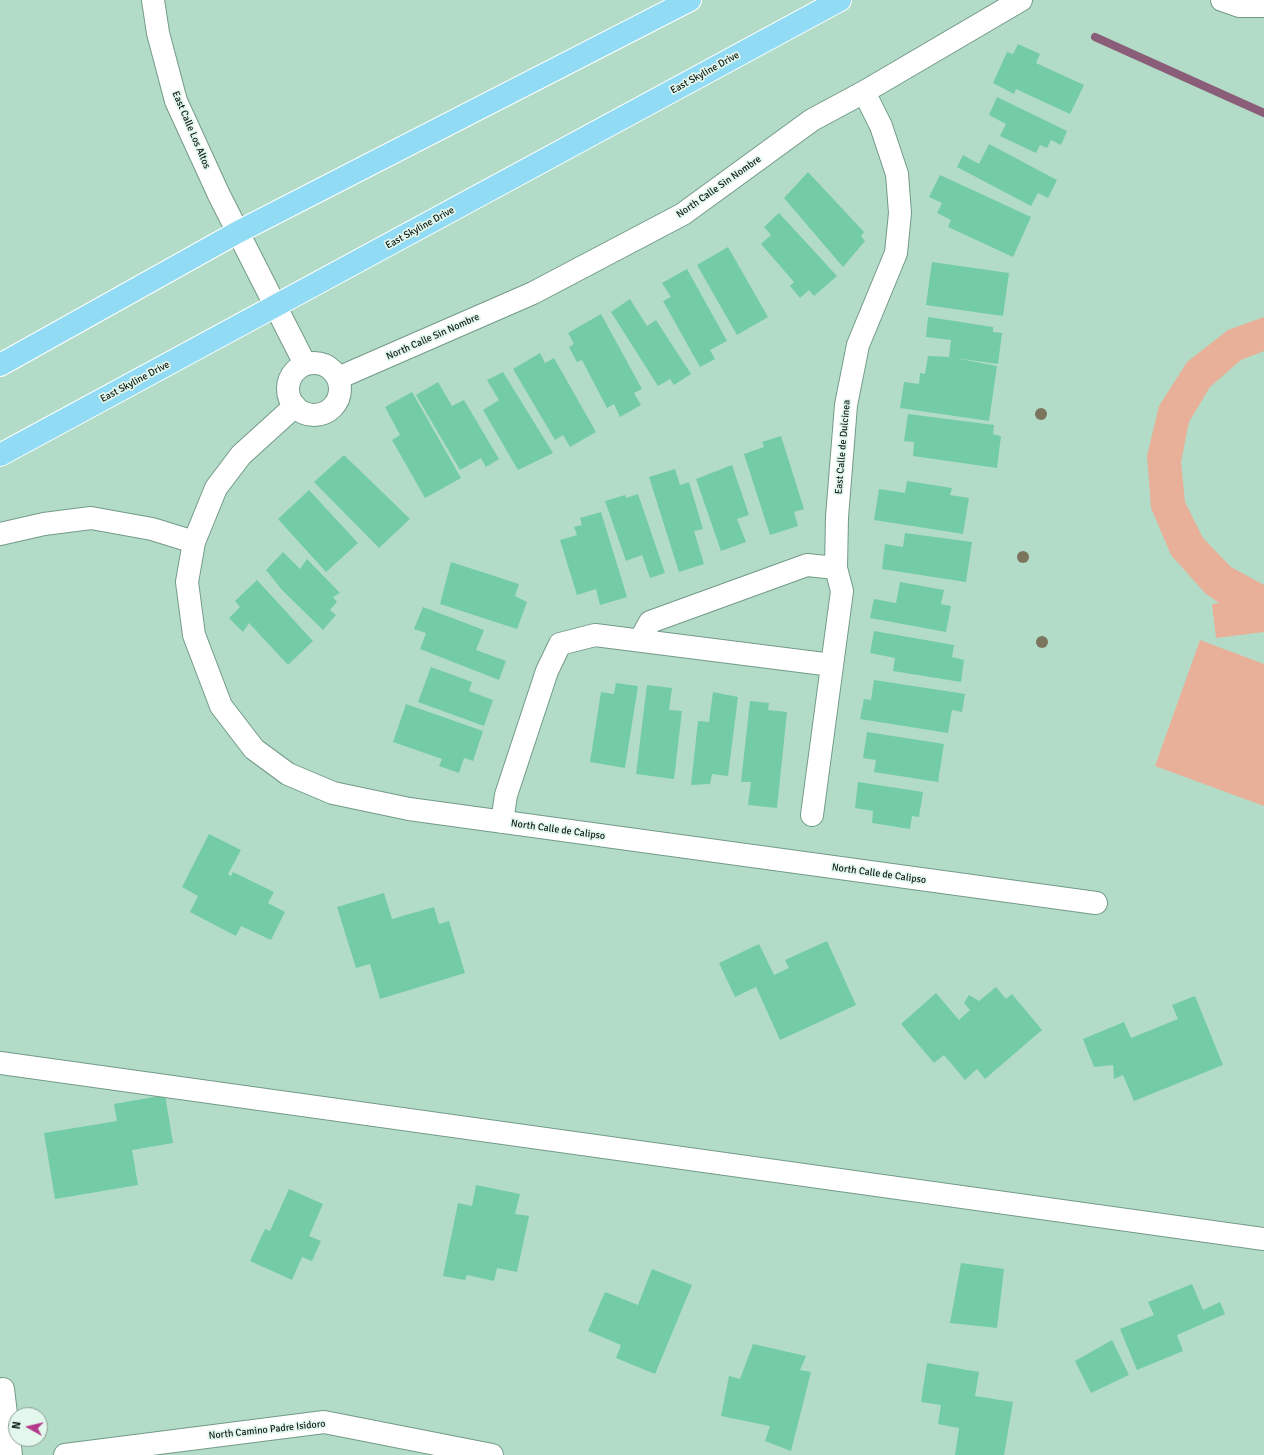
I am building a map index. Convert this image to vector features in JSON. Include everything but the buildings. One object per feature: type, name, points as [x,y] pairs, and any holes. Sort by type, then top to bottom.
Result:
[{"type":"main road","points":[[0,365],[238,232],[690,0]]},
{"type":"main road","name":"East Skyline Drive","points":[[0,455],[276,307],[840,0]]},
{"type":"street","name":"East Calle Los Altos","points":[[153,0],[158,33],[176,101],[238,232],[305,364]]},
{"type":"street","name":"North Calle Sin Nombre","points":[[338,378],[533,293],[683,214],[812,120],[864,92],[1021,0]]},
{"type":"street","points":[[1222,0],[1239,6],[1264,6]]},
{"type":"street","name":"East Calle de Dulcinea","points":[[812,815],[842,591],[836,568],[837,517],[846,405],[858,345],[896,253],[900,213],[896,174],[880,126],[864,92]]},
{"type":"street","points":[[321,363],[334,372],[338,378],[340,394],[337,402],[328,411],[317,415],[308,414],[295,406],[290,395],[289,382],[298,368],[305,364],[321,363]]},
{"type":"street","points":[[0,534],[44,524],[91,518],[152,529],[194,542],[216,488],[241,455],[295,406]]},
{"type":"street","name":"North Calle de Calipso","points":[[194,542],[187,582],[194,635],[221,706],[254,750],[288,774],[333,793],[409,809],[1096,903]]},
{"type":"street","points":[[640,640],[650,622],[807,565],[836,568]]},
{"type":"street","points":[[502,822],[506,795],[547,671],[560,644],[595,635],[832,665]]},
{"type":"street","points":[[0,1063],[1264,1239]]},
{"type":"street","points":[[3,1389],[10,1455]]},
{"type":"street","name":"North Camino Padre Isidoro","points":[[65,1455],[324,1422],[492,1455]]},
{"type":"shaded area","points":[[1264,317],[1264,351],[1241,360],[1210,387],[1189,422],[1181,462],[1185,502],[1203,538],[1231,567],[1264,585],[1264,632],[1216,638],[1212,604],[1219,603],[1205,593],[1171,555],[1151,508],[1147,456],[1159,406],[1187,362],[1228,330]]},
{"type":"shaded area","points":[[1200,640],[1264,664],[1264,806],[1155,766]]},
{"type":"waterway","points":[[1095,37],[1264,113]]}]
